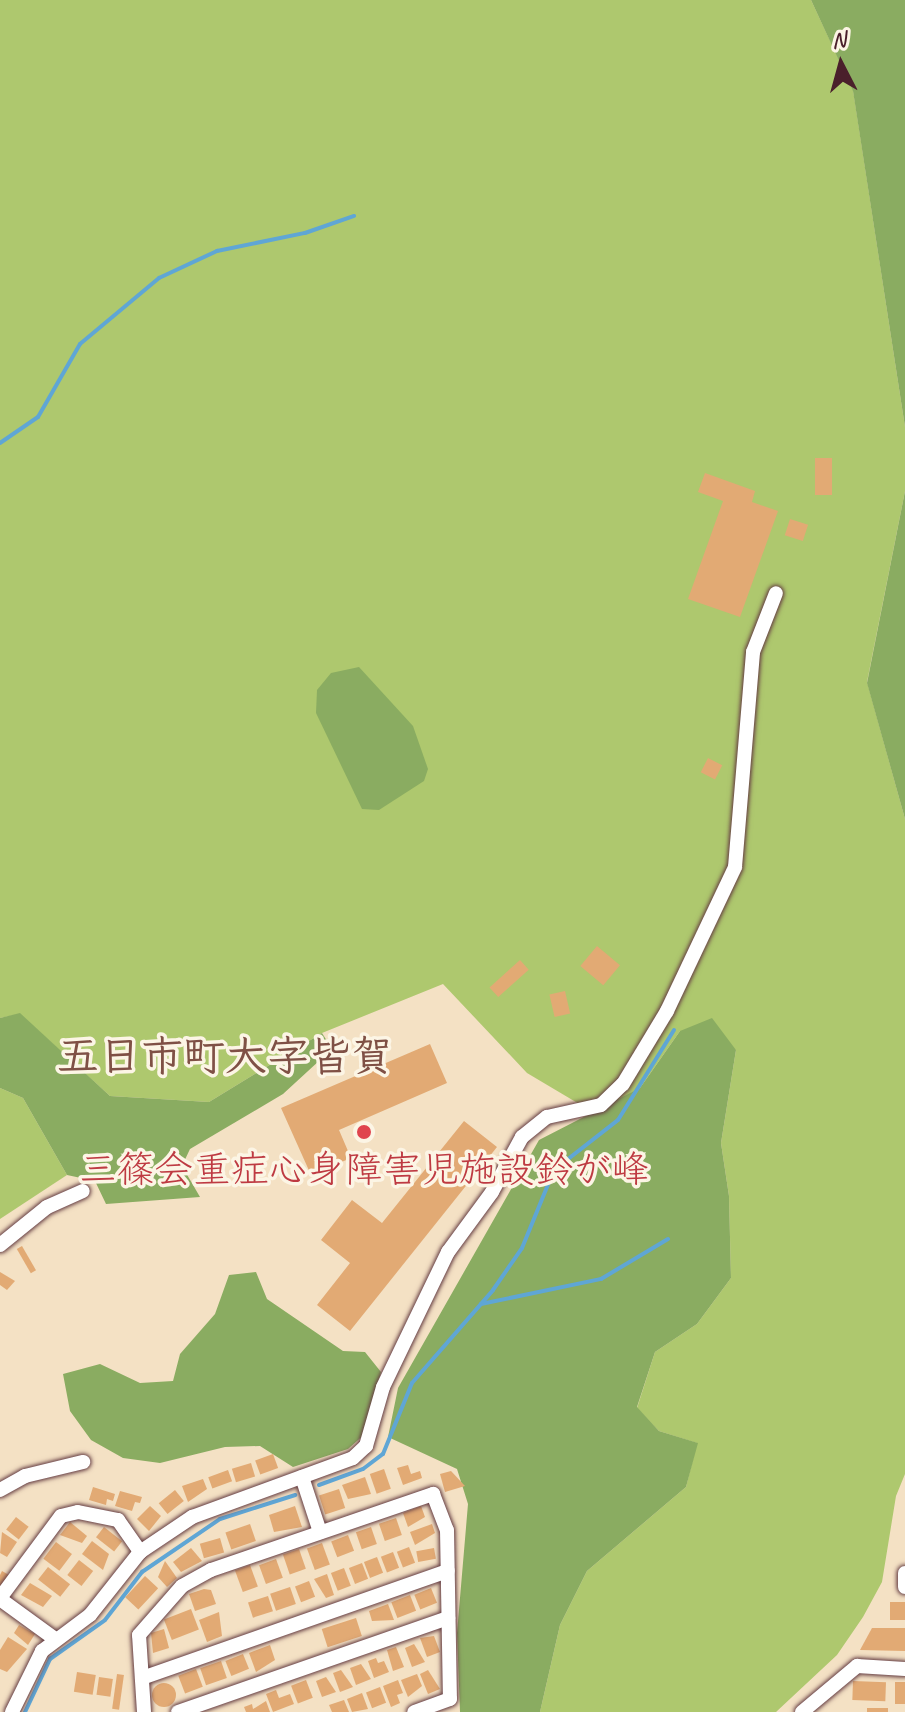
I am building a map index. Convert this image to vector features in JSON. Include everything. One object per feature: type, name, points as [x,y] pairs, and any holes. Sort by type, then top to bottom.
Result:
[{"type":"street","points":[[12,1712],[31,1668],[55,1639],[90,1615],[140,1552],[192,1517],[353,1458],[366,1446],[383,1387],[448,1252],[492,1192],[522,1137],[547,1117],[592,1108],[612,1097],[667,1011],[735,867],[753,652],[776,593]]},
{"type":"street","points":[[0,1245],[47,1207],[83,1191]]},
{"type":"street","points":[[0,1490],[25,1476],[83,1462]]},
{"type":"street","points":[[302,1477],[320,1532]]},
{"type":"street","points":[[144,1712],[139,1635],[182,1586],[211,1570],[433,1494],[447,1530],[450,1699],[414,1712]]},
{"type":"street","points":[[55,1639],[0,1598],[61,1516],[78,1512],[118,1520],[140,1552]]},
{"type":"street","points":[[142,1678],[448,1571]]},
{"type":"street","points":[[905,1573],[905,1587]]},
{"type":"street","points":[[178,1712],[448,1618]]},
{"type":"street","points":[[802,1712],[857,1666],[905,1669]]},
{"type":"green space","points":[[0,0],[811,0],[853,90],[905,427],[905,491],[867,682],[905,819],[905,1474],[896,1496],[882,1582],[837,1655],[776,1712],[540,1712],[560,1625],[587,1571],[686,1487],[697,1443],[659,1431],[637,1408],[655,1352],[697,1324],[731,1278],[729,1196],[721,1143],[736,1050],[680,1031],[640,1088],[596,1114],[527,1073],[443,984],[322,1033],[209,1102],[110,1096],[20,1014],[0,1018]]},
{"type":"green space","points":[[811,0],[905,0],[905,427],[853,91]]},
{"type":"green space","points":[[905,491],[905,819],[867,683]]},
{"type":"green space","points":[[359,667],[413,726],[428,769],[424,781],[379,810],[362,809],[316,713],[317,690],[331,673]]},
{"type":"green space","points":[[20,1013],[110,1096],[209,1102],[322,1033],[332,1049],[283,1094],[190,1149],[182,1166],[200,1197],[106,1204],[95,1181],[67,1175],[23,1098],[0,1088],[0,1018]]},
{"type":"green space","points":[[712,1018],[736,1050],[721,1143],[729,1196],[731,1278],[697,1324],[655,1352],[637,1407],[659,1431],[698,1443],[686,1487],[587,1571],[560,1625],[540,1712],[460,1712],[457,1633],[468,1504],[457,1469],[388,1437],[398,1388],[539,1140],[640,1088],[680,1031]]},
{"type":"green space","points":[[0,1088],[23,1098],[67,1175],[0,1219]]},
{"type":"green space","points":[[256,1272],[267,1299],[343,1351],[365,1352],[381,1372],[366,1433],[348,1449],[293,1467],[260,1446],[225,1447],[160,1463],[123,1458],[91,1440],[70,1411],[63,1374],[100,1364],[140,1383],[173,1381],[180,1354],[215,1314],[229,1275]]},
{"type":"building","points":[[815,458],[832,458],[832,495],[815,495]]},
{"type":"building","points":[[705,473],[755,491],[752,502],[778,511],[740,617],[688,599],[723,501],[698,492]]},
{"type":"building","points":[[790,519],[808,525],[803,541],[785,535]]},
{"type":"building","points":[[708,758],[722,765],[715,780],[701,772]]},
{"type":"building","points":[[597,946],[620,965],[603,985],[580,966]]},
{"type":"building","points":[[520,960],[529,970],[498,997],[490,987]]},
{"type":"building","points":[[565,991],[570,1013],[555,1017],[549,995]]},
{"type":"building","points":[[430,1044],[447,1083],[339,1130],[351,1158],[311,1175],[281,1108]]},
{"type":"building","points":[[464,1121],[497,1147],[350,1331],[317,1305],[350,1263],[321,1240],[352,1200],[382,1223]]},
{"type":"building","points":[[22,1246],[36,1270],[31,1273],[17,1249]]},
{"type":"building","points":[[0,1272],[15,1281],[7,1290],[0,1285]]},
{"type":"building","points":[[273,1454],[278,1468],[260,1475],[255,1460]]},
{"type":"building","points":[[251,1463],[255,1476],[236,1482],[232,1469]]},
{"type":"building","points":[[408,1465],[411,1474],[420,1471],[422,1478],[403,1485],[397,1468]]},
{"type":"building","points":[[384,1469],[391,1489],[377,1494],[370,1474]]},
{"type":"building","points":[[228,1470],[232,1481],[212,1488],[208,1477]]},
{"type":"building","points":[[451,1471],[465,1486],[445,1492],[440,1474]]},
{"type":"building","points":[[365,1477],[371,1494],[348,1499],[342,1485]]},
{"type":"building","points":[[203,1479],[207,1489],[188,1502],[182,1486]]},
{"type":"building","points":[[93,1487],[115,1494],[113,1501],[107,1499],[106,1505],[89,1500]]},
{"type":"building","points":[[339,1489],[345,1508],[325,1515],[319,1495]]},
{"type":"building","points":[[175,1490],[184,1501],[167,1514],[159,1503]]},
{"type":"building","points":[[120,1491],[142,1497],[140,1503],[135,1502],[132,1511],[115,1506]]},
{"type":"building","points":[[150,1506],[161,1516],[149,1531],[137,1519]]},
{"type":"building","points":[[295,1506],[302,1527],[274,1532],[269,1515]]},
{"type":"building","points":[[421,1506],[425,1517],[408,1527],[403,1513]]},
{"type":"building","points":[[16,1517],[29,1527],[19,1539],[6,1530]]},
{"type":"building","points":[[396,1518],[402,1535],[385,1541],[379,1524]]},
{"type":"building","points":[[70,1522],[87,1536],[82,1543],[60,1535]]},
{"type":"building","points":[[250,1524],[256,1541],[231,1549],[225,1532]]},
{"type":"building","points":[[432,1524],[435,1533],[415,1545],[410,1532]]},
{"type":"building","points":[[104,1527],[122,1541],[114,1551],[96,1537]]},
{"type":"building","points":[[371,1527],[377,1544],[362,1549],[356,1532]]},
{"type":"building","points":[[2,1532],[17,1542],[7,1557],[0,1553]]},
{"type":"building","points":[[348,1535],[354,1551],[337,1557],[331,1541]]},
{"type":"building","points":[[220,1538],[224,1552],[204,1558],[200,1544]]},
{"type":"building","points":[[92,1541],[109,1554],[103,1570],[82,1554]]},
{"type":"building","points":[[56,1542],[72,1554],[59,1571],[43,1559]]},
{"type":"building","points":[[322,1543],[330,1565],[315,1570],[307,1548]]},
{"type":"building","points":[[409,1547],[415,1563],[403,1568],[397,1552]]},
{"type":"building","points":[[191,1548],[202,1561],[181,1572],[173,1562]]},
{"type":"building","points":[[434,1548],[436,1559],[418,1562],[416,1551]]},
{"type":"building","points":[[299,1549],[306,1569],[290,1574],[283,1555]]},
{"type":"building","points":[[393,1552],[399,1568],[387,1573],[381,1557]]},
{"type":"building","points":[[377,1557],[383,1573],[370,1578],[364,1562]]},
{"type":"building","points":[[276,1559],[283,1578],[266,1584],[259,1565]]},
{"type":"building","points":[[79,1560],[93,1571],[81,1586],[67,1575]]},
{"type":"building","points":[[165,1561],[177,1578],[167,1587],[158,1577]]},
{"type":"building","points":[[362,1563],[368,1579],[355,1584],[349,1568]]},
{"type":"building","points":[[250,1565],[258,1587],[243,1592],[235,1570]]},
{"type":"building","points":[[48,1567],[70,1584],[60,1597],[38,1580]]},
{"type":"building","points":[[344,1568],[351,1586],[338,1591],[331,1573]]},
{"type":"building","points":[[2,1571],[9,1575],[0,1588],[0,1575]]},
{"type":"building","points":[[327,1574],[334,1595],[326,1598],[314,1579]]},
{"type":"building","points":[[145,1576],[158,1588],[138,1609],[125,1597]]},
{"type":"building","points":[[309,1581],[315,1597],[301,1602],[295,1586]]},
{"type":"building","points":[[30,1583],[52,1596],[43,1607],[21,1595]]},
{"type":"building","points":[[290,1587],[296,1604],[276,1611],[270,1594]]},
{"type":"building","points":[[431,1588],[437,1603],[420,1610],[414,1595]]},
{"type":"building","points":[[211,1590],[216,1604],[195,1611],[189,1594]]},
{"type":"building","points":[[410,1595],[416,1611],[397,1618],[391,1602]]},
{"type":"building","points":[[268,1596],[273,1611],[253,1618],[248,1602]]},
{"type":"building","points":[[890,1602],[905,1602],[905,1620],[890,1620]]},
{"type":"building","points":[[388,1604],[394,1620],[372,1621],[369,1611]]},
{"type":"building","points":[[191,1609],[199,1630],[172,1640],[164,1619]]},
{"type":"building","points":[[219,1612],[222,1636],[207,1642],[199,1620]]},
{"type":"building","points":[[356,1618],[362,1636],[328,1647],[322,1629]]},
{"type":"building","points":[[19,1625],[35,1634],[28,1645],[14,1633]]},
{"type":"building","points":[[872,1628],[905,1628],[905,1651],[860,1650]]},
{"type":"building","points":[[164,1629],[169,1648],[153,1653],[151,1633]]},
{"type":"building","points":[[434,1636],[440,1652],[427,1657],[420,1638]]},
{"type":"building","points":[[8,1637],[27,1649],[7,1672],[0,1669],[0,1650]]},
{"type":"building","points":[[414,1644],[425,1662],[412,1667],[405,1648]]},
{"type":"building","points":[[270,1645],[275,1660],[256,1672],[249,1653]]},
{"type":"building","points":[[396,1647],[404,1667],[393,1671],[387,1650]]},
{"type":"building","points":[[243,1654],[249,1669],[231,1676],[225,1661]]},
{"type":"building","points":[[376,1658],[378,1663],[384,1661],[389,1672],[374,1678],[368,1661]]},
{"type":"building","points":[[221,1661],[227,1678],[206,1685],[200,1668]]},
{"type":"building","points":[[361,1664],[371,1679],[356,1685],[350,1668]]},
{"type":"building","points":[[196,1669],[203,1687],[185,1694],[178,1676]]},
{"type":"building","points":[[341,1670],[353,1687],[340,1692],[333,1673]]},
{"type":"building","points":[[428,1670],[440,1689],[428,1694],[420,1674]]},
{"type":"building","points":[[77,1672],[96,1675],[93,1695],[74,1692]]},
{"type":"building","points":[[117,1674],[124,1675],[119,1710],[112,1709]]},
{"type":"building","points":[[417,1674],[422,1686],[408,1697],[401,1680]]},
{"type":"building","points":[[99,1677],[113,1679],[110,1697],[96,1695]]},
{"type":"building","points":[[326,1677],[336,1692],[322,1697],[316,1681]]},
{"type":"building","points":[[306,1680],[313,1698],[298,1703],[291,1686]]},
{"type":"building","points":[[398,1680],[403,1693],[397,1695],[400,1703],[391,1707],[383,1686]]},
{"type":"building","points":[[853,1681],[886,1682],[885,1701],[852,1700]]},
{"type":"building","points":[[895,1682],[905,1682],[905,1704],[895,1704]]},
{"type":"building","points":[[164,1683],[173,1686],[176,1695],[173,1704],[164,1707],[155,1704],[152,1695],[155,1686]]},
{"type":"building","points":[[380,1687],[386,1703],[372,1708],[366,1692]]},
{"type":"building","points":[[276,1690],[279,1698],[290,1694],[294,1704],[273,1712],[266,1694]]},
{"type":"building","points":[[362,1693],[368,1709],[352,1712],[347,1699]]},
{"type":"building","points":[[344,1700],[349,1712],[332,1712],[329,1705]]},
{"type":"building","points":[[266,1701],[270,1712],[246,1712],[244,1707],[252,1704],[253,1709]]},
{"type":"building","points":[[867,1708],[888,1708],[888,1712],[867,1712]]},
{"type":"waterway","points":[[0,443],[38,417],[80,344],[159,278],[217,251],[305,233],[354,216]]},
{"type":"waterway","points":[[319,1485],[363,1469],[383,1454],[412,1383],[493,1290],[522,1248],[554,1170],[618,1120],[674,1030]]},
{"type":"waterway","points":[[481,1304],[601,1279],[668,1239]]},
{"type":"waterway","points":[[25,1712],[50,1659],[105,1620],[142,1572],[220,1519],[295,1495]]},
{"type":"place","name":"三篠会重症心身障害児施設鈴が峰","points":[[364,1132]]},
{"type":"district","name":"五日市町大字皆賀","points":[[225,1057]]}]
